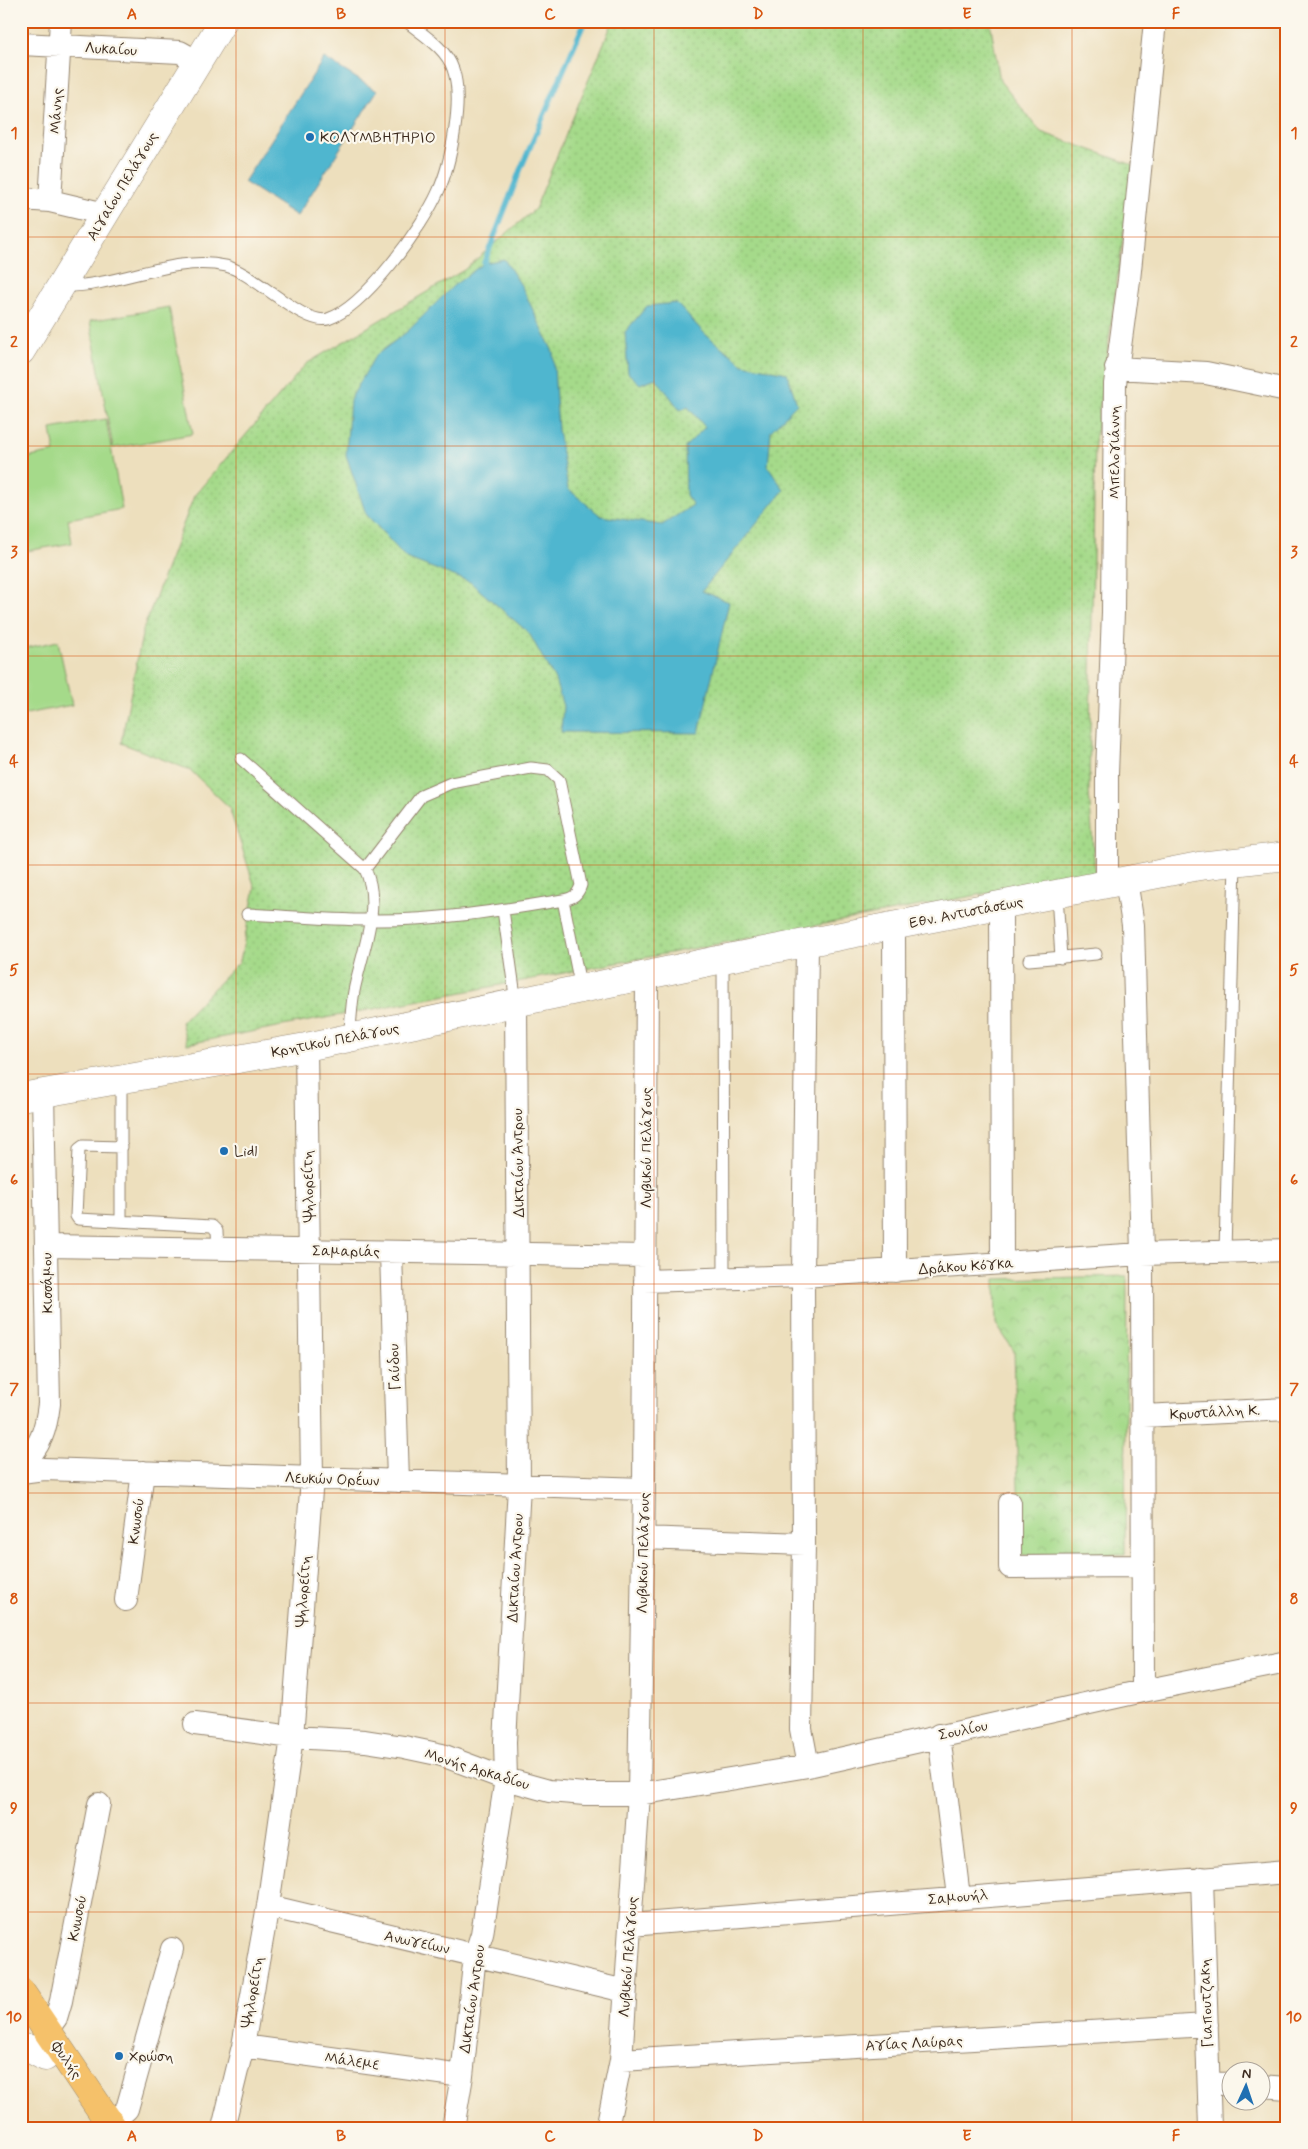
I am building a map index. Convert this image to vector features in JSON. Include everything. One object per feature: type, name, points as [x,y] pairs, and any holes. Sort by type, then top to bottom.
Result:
[{"type":"main road","name":"Φυλής","points":[[21,1992],[38,2045]]},
{"type":"main road","name":"Φυλής","points":[[21,2021],[38,2045],[106,2126]]},
{"type":"street","name":"Μάνης","points":[[50,201],[61,21]]},
{"type":"street","name":"Αιγαίου Πελάγους","points":[[21,351],[223,21]]},
{"type":"street","name":"Μπελογιάννη","points":[[1143,1691],[1142,1254],[1133,925],[1116,882],[1116,368],[1129,280],[1155,21]]},
{"type":"street","name":"Λυκαίου","points":[[21,44],[180,52],[198,62]]},
{"type":"street","points":[[21,199],[50,201],[105,214]]},
{"type":"street","points":[[1116,368],[1206,374],[1287,390]]},
{"type":"street","name":"Εθν. Αντιστάσεως","points":[[647,975],[1234,860],[1287,856]]},
{"type":"street","points":[[1001,905],[1002,1263]]},
{"type":"street","points":[[894,926],[895,1271]]},
{"type":"street","points":[[807,944],[803,1276],[804,1544],[801,1729],[808,1766]]},
{"type":"street","name":"Κρητικού Πελάγους","points":[[32,1095],[306,1047],[647,975]]},
{"type":"street","name":"Λυβικού Πελάγους","points":[[607,2128],[621,2060],[639,1794],[644,1489],[647,975]]},
{"type":"street","name":"Δικταίου Άντρου","points":[[453,2128],[462,2076],[475,1955],[482,1934],[506,1779],[505,1742],[519,1486],[516,1003]]},
{"type":"street","name":"Ψηλορείτη","points":[[223,2128],[243,2046],[268,1906],[292,1737],[312,1478],[306,1047]]},
{"type":"street","name":"Κισσάμου","points":[[21,1465],[30,1457],[46,1431],[49,1404],[46,1246],[32,1095]]},
{"type":"street","name":"Σαμαριάς","points":[[46,1246],[645,1256]]},
{"type":"street","name":"Δράκου Κόγκα","points":[[645,1281],[803,1276],[1142,1254],[1287,1250]]},
{"type":"street","name":"Γαύδου","points":[[391,1252],[398,1481]]},
{"type":"street","name":"Κρυστάλλη Κ.","points":[[1143,1416],[1287,1409]]},
{"type":"street","name":"Λευκών Ορέων","points":[[21,1472],[44,1469],[644,1489]]},
{"type":"street","name":"Κνωσού","points":[[126,1600],[142,1472]]},
{"type":"street","points":[[1010,1503],[1010,1567],[1143,1566]]},
{"type":"street","points":[[643,1538],[804,1544]]},
{"type":"street","name":"Σουλίου","points":[[639,1794],[808,1766],[939,1735],[1287,1662]]},
{"type":"street","name":"Μονής Αρκαδίου","points":[[195,1724],[292,1737],[365,1741],[404,1747],[442,1755],[506,1779],[549,1791],[584,1794],[639,1794]]},
{"type":"street","points":[[939,1735],[959,1897]]},
{"type":"street","name":"Κνωσού","points":[[38,2045],[56,2018],[61,2001],[99,1804]]},
{"type":"street","name":"Σαμουήλ","points":[[630,1925],[1287,1872]]},
{"type":"street","name":"Γιαπουτζακη","points":[[1202,1878],[1206,2025],[1220,2083],[1210,2128]]},
{"type":"street","name":"Ανωγείων","points":[[268,1906],[625,1991]]},
{"type":"street","points":[[106,2126],[127,2109],[172,1949]]},
{"type":"street","name":"Αγίας Λαύρας","points":[[621,2060],[1206,2025]]},
{"type":"street","name":"Μάλεμε","points":[[243,2046],[462,2076]]},
{"type":"street","points":[[1270,2087],[1287,2088]]},
{"type":"lane","points":[[61,286],[98,285],[178,266],[206,264],[227,267],[246,275],[309,318],[328,319],[347,308],[379,280],[397,258],[438,192],[454,133],[457,98],[454,71],[448,59],[435,44],[406,21]]},
{"type":"lane","points":[[240,759],[365,870],[370,880],[369,920],[354,992],[349,1038]]},
{"type":"lane","points":[[247,914],[369,920],[503,910],[572,898],[579,892],[581,885],[559,780],[548,770],[531,768],[451,783],[421,796],[365,870]]},
{"type":"lane","points":[[1225,1252],[1234,860]]},
{"type":"lane","points":[[1057,895],[1061,958]]},
{"type":"lane","points":[[563,900],[581,989]]},
{"type":"lane","points":[[503,910],[516,1003]]},
{"type":"lane","points":[[1029,960],[1096,954]]},
{"type":"lane","points":[[723,959],[724,1279]]},
{"type":"lane","points":[[121,1079],[121,1220]]},
{"type":"lane","points":[[122,1147],[83,1146],[79,1148],[76,1216],[82,1220],[121,1220],[212,1226],[217,1231],[218,1249]]},
{"type":"green space","points":[[613,21],[990,21],[1000,81],[1041,132],[1133,165],[1095,441],[1089,791],[1095,873],[187,1044],[181,1022],[240,961],[255,888],[229,807],[190,770],[121,743],[143,630],[194,496],[306,364],[464,270],[535,209]]},
{"type":"green space","points":[[169,307],[193,434],[113,448],[90,321]]},
{"type":"green space","points":[[106,419],[122,509],[68,519],[72,543],[21,552],[21,459],[55,452],[51,429]]},
{"type":"green space","points":[[58,641],[72,705],[21,715],[21,649]]},
{"type":"green space","points":[[1127,1276],[1125,1554],[1020,1555],[1014,1351],[996,1324],[995,1279]]},
{"type":"water","name":"ΚΟΛΥΜΒΗΤΗΡΙΟ","points":[[324,58],[377,91],[297,216],[244,182]]},
{"type":"water","points":[[504,259],[522,287],[553,352],[558,430],[568,489],[601,516],[662,525],[693,505],[686,495],[685,447],[705,427],[688,407],[680,410],[656,378],[640,384],[628,373],[625,332],[647,306],[676,303],[705,334],[743,364],[787,373],[797,404],[771,431],[768,466],[784,490],[702,591],[729,602],[699,733],[561,732],[563,706],[555,680],[529,633],[470,582],[406,558],[366,514],[346,455],[350,400],[375,356],[408,331],[453,286],[484,263]]},
{"type":"waterway","points":[[484,263],[521,168],[585,21]]},
{"type":"place","name":"ΚΟΛΥΜΒΗΤΗΡΙΟ","points":[[310,137]]},
{"type":"place","name":"Lidl","points":[[224,1151]]},
{"type":"place","name":"Χρώση","points":[[119,2056]]}]
